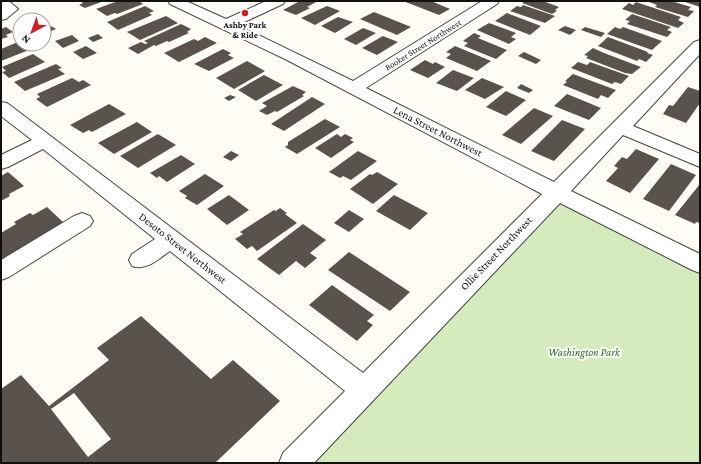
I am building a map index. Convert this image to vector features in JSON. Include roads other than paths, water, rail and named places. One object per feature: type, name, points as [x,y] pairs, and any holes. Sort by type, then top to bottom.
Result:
[{"type":"street","name":"Lena Street Northwest","points":[[175,1],[294,57],[556,192],[700,264]]},
{"type":"street","points":[[226,25],[278,1]]},
{"type":"street","name":"Booker Street Northwest","points":[[354,88],[492,1]]},
{"type":"street","points":[[1,2],[11,9],[1,16]]},
{"type":"street","name":"Ollie Street Northwest","points":[[294,463],[620,127],[692,65],[700,45]]},
{"type":"street","name":"Desoto Street Northwest","points":[[1,107],[364,390]]},
{"type":"street","points":[[620,127],[700,161]]},
{"type":"street","points":[[1,163],[44,141]]},
{"type":"street","points":[[1,271],[82,221]]},
{"type":"street","points":[[140,260],[171,239]]},
{"type":"place","name":"Ashby Park & Ride","points":[[245,13]]},
{"type":"park label","name":"Washington Park","points":[[584,352]]}]
